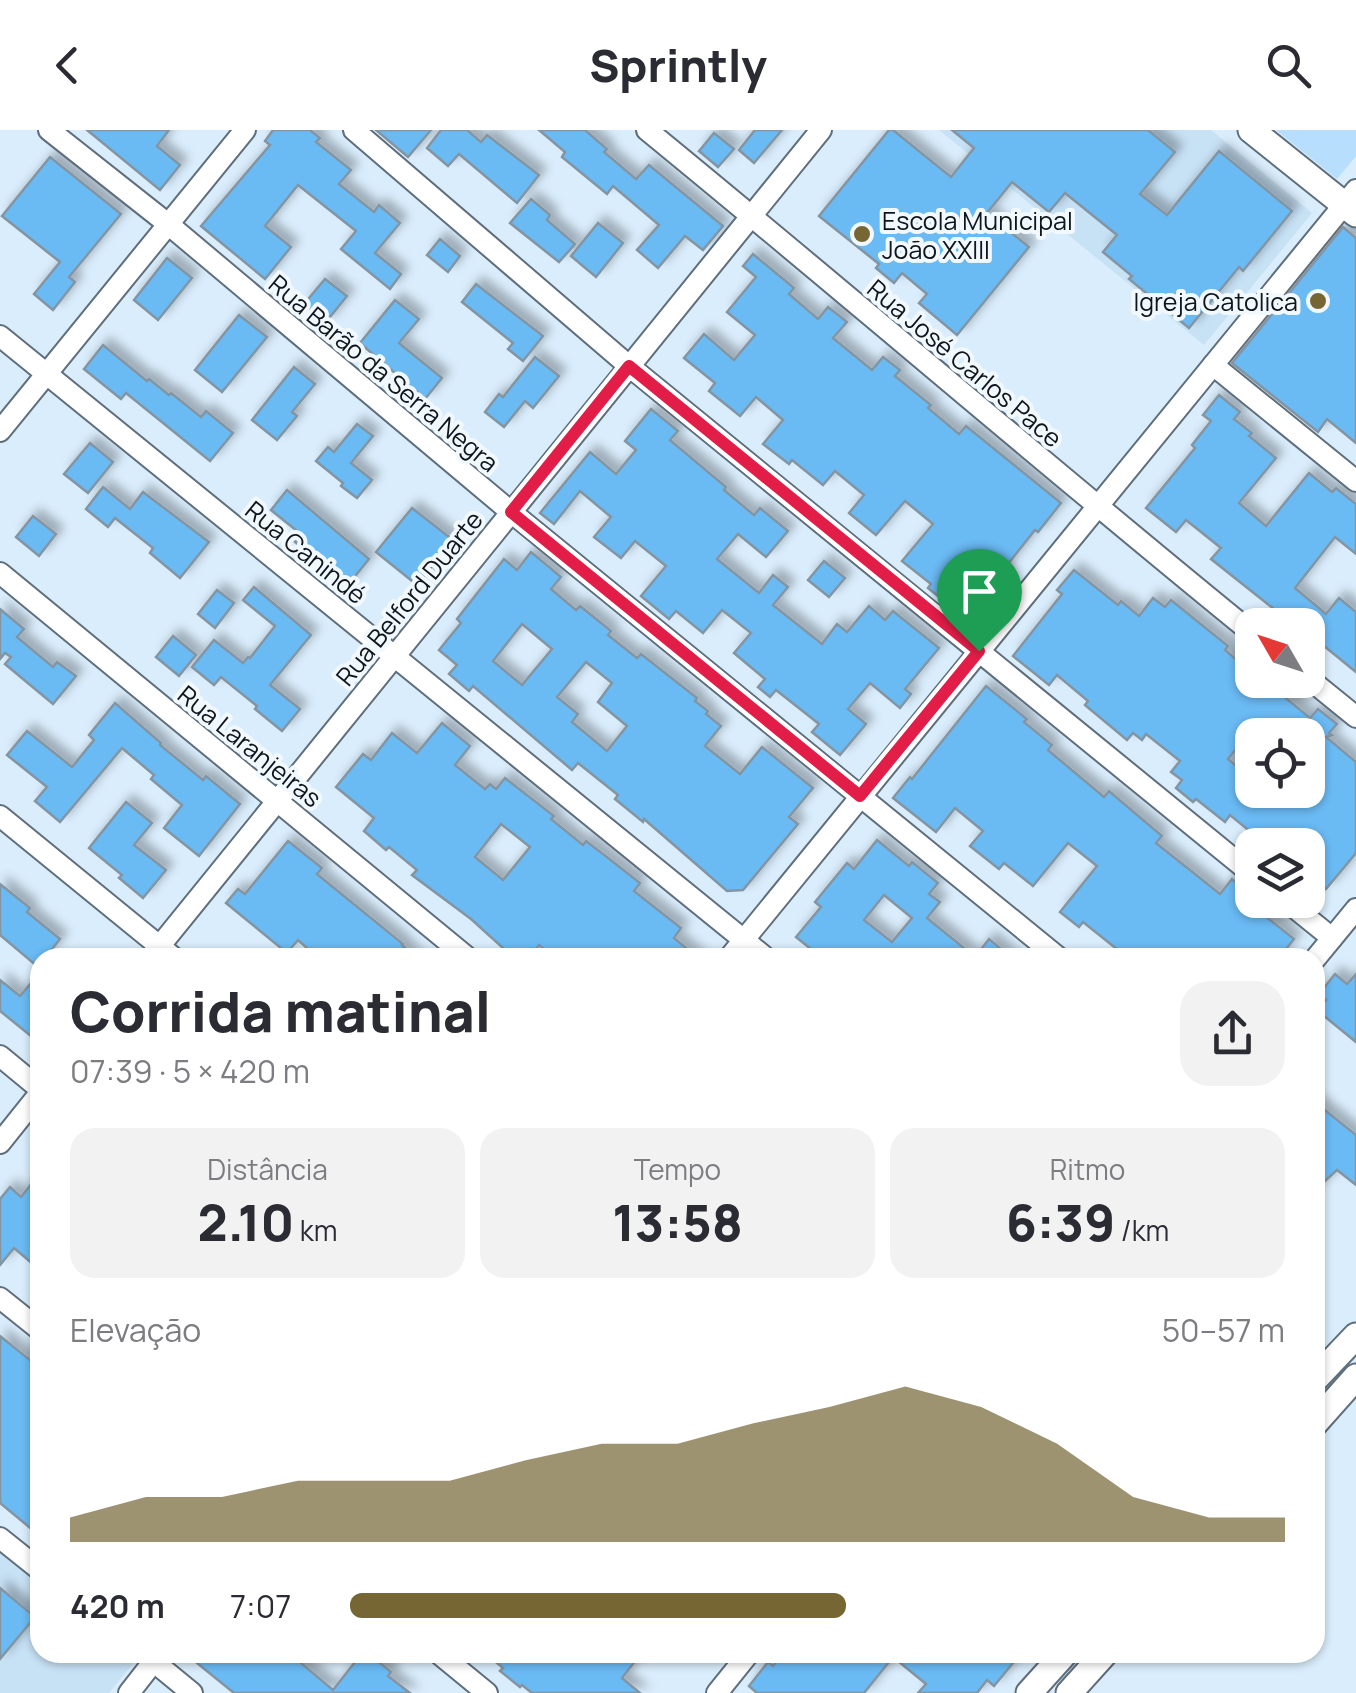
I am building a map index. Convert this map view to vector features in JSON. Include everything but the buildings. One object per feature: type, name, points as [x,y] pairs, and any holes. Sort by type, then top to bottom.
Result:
[{"type":"main road","points":[[1252,130],[1352,203]]},
{"type":"main road","points":[[1325,1369],[1356,1336]]},
{"type":"main road","points":[[1325,1412],[1356,1377]]},
{"type":"main road","points":[[1029,1693],[1056,1663]]},
{"type":"main road","points":[[1069,1693],[1096,1663]]},
{"type":"street","name":"Rua Barão da Serra Negra","points":[[49,130],[1046,948]]},
{"type":"street","points":[[0,431],[245,130]]},
{"type":"street","points":[[354,130],[629,366],[1235,860]]},
{"type":"street","name":"Rua José Carlos Pace","points":[[646,130],[1235,619]]},
{"type":"street","name":"Rua Belford Duarte","points":[[166,948],[277,801],[821,130]]},
{"type":"street","points":[[736,948],[1213,365],[1352,203]]},
{"type":"street","name":"Rua Canindé","points":[[0,336],[754,948]]},
{"type":"street","points":[[1213,365],[1356,481]]},
{"type":"street","name":"Rua Laranjeiras","points":[[0,573],[456,948]]},
{"type":"street","points":[[1325,692],[1356,717]]},
{"type":"street","points":[[0,816],[154,948]]},
{"type":"street","points":[[1324,948],[1356,909]]},
{"type":"street","points":[[1307,918],[1332,938]]},
{"type":"street","points":[[0,1056],[30,1082]]},
{"type":"street","points":[[0,1142],[30,1104]]},
{"type":"street","points":[[0,1298],[30,1322]]},
{"type":"street","points":[[0,1538],[30,1562]]},
{"type":"street","points":[[130,1693],[148,1663]]},
{"type":"street","points":[[160,1663],[192,1693]]},
{"type":"street","points":[[450,1663],[487,1693]]},
{"type":"street","points":[[717,1693],[738,1663]]},
{"type":"shaded area","points":[[939,130],[1211,130],[1312,213],[1204,345]]},
{"type":"shaded area","points":[[1276,130],[1356,130],[1356,156],[1337,179]]},
{"type":"shaded area","points":[[0,1551],[30,1575],[30,1663],[133,1663],[109,1693],[0,1693]]},
{"type":"place","name":"Escola Municipal João XXIII","points":[[862,234]]},
{"type":"place","name":"Igreja Catolica","points":[[1318,301]]},
{"type":"route","points":[[629,366],[979,651],[860,796],[511,512],[629,366]]}]
